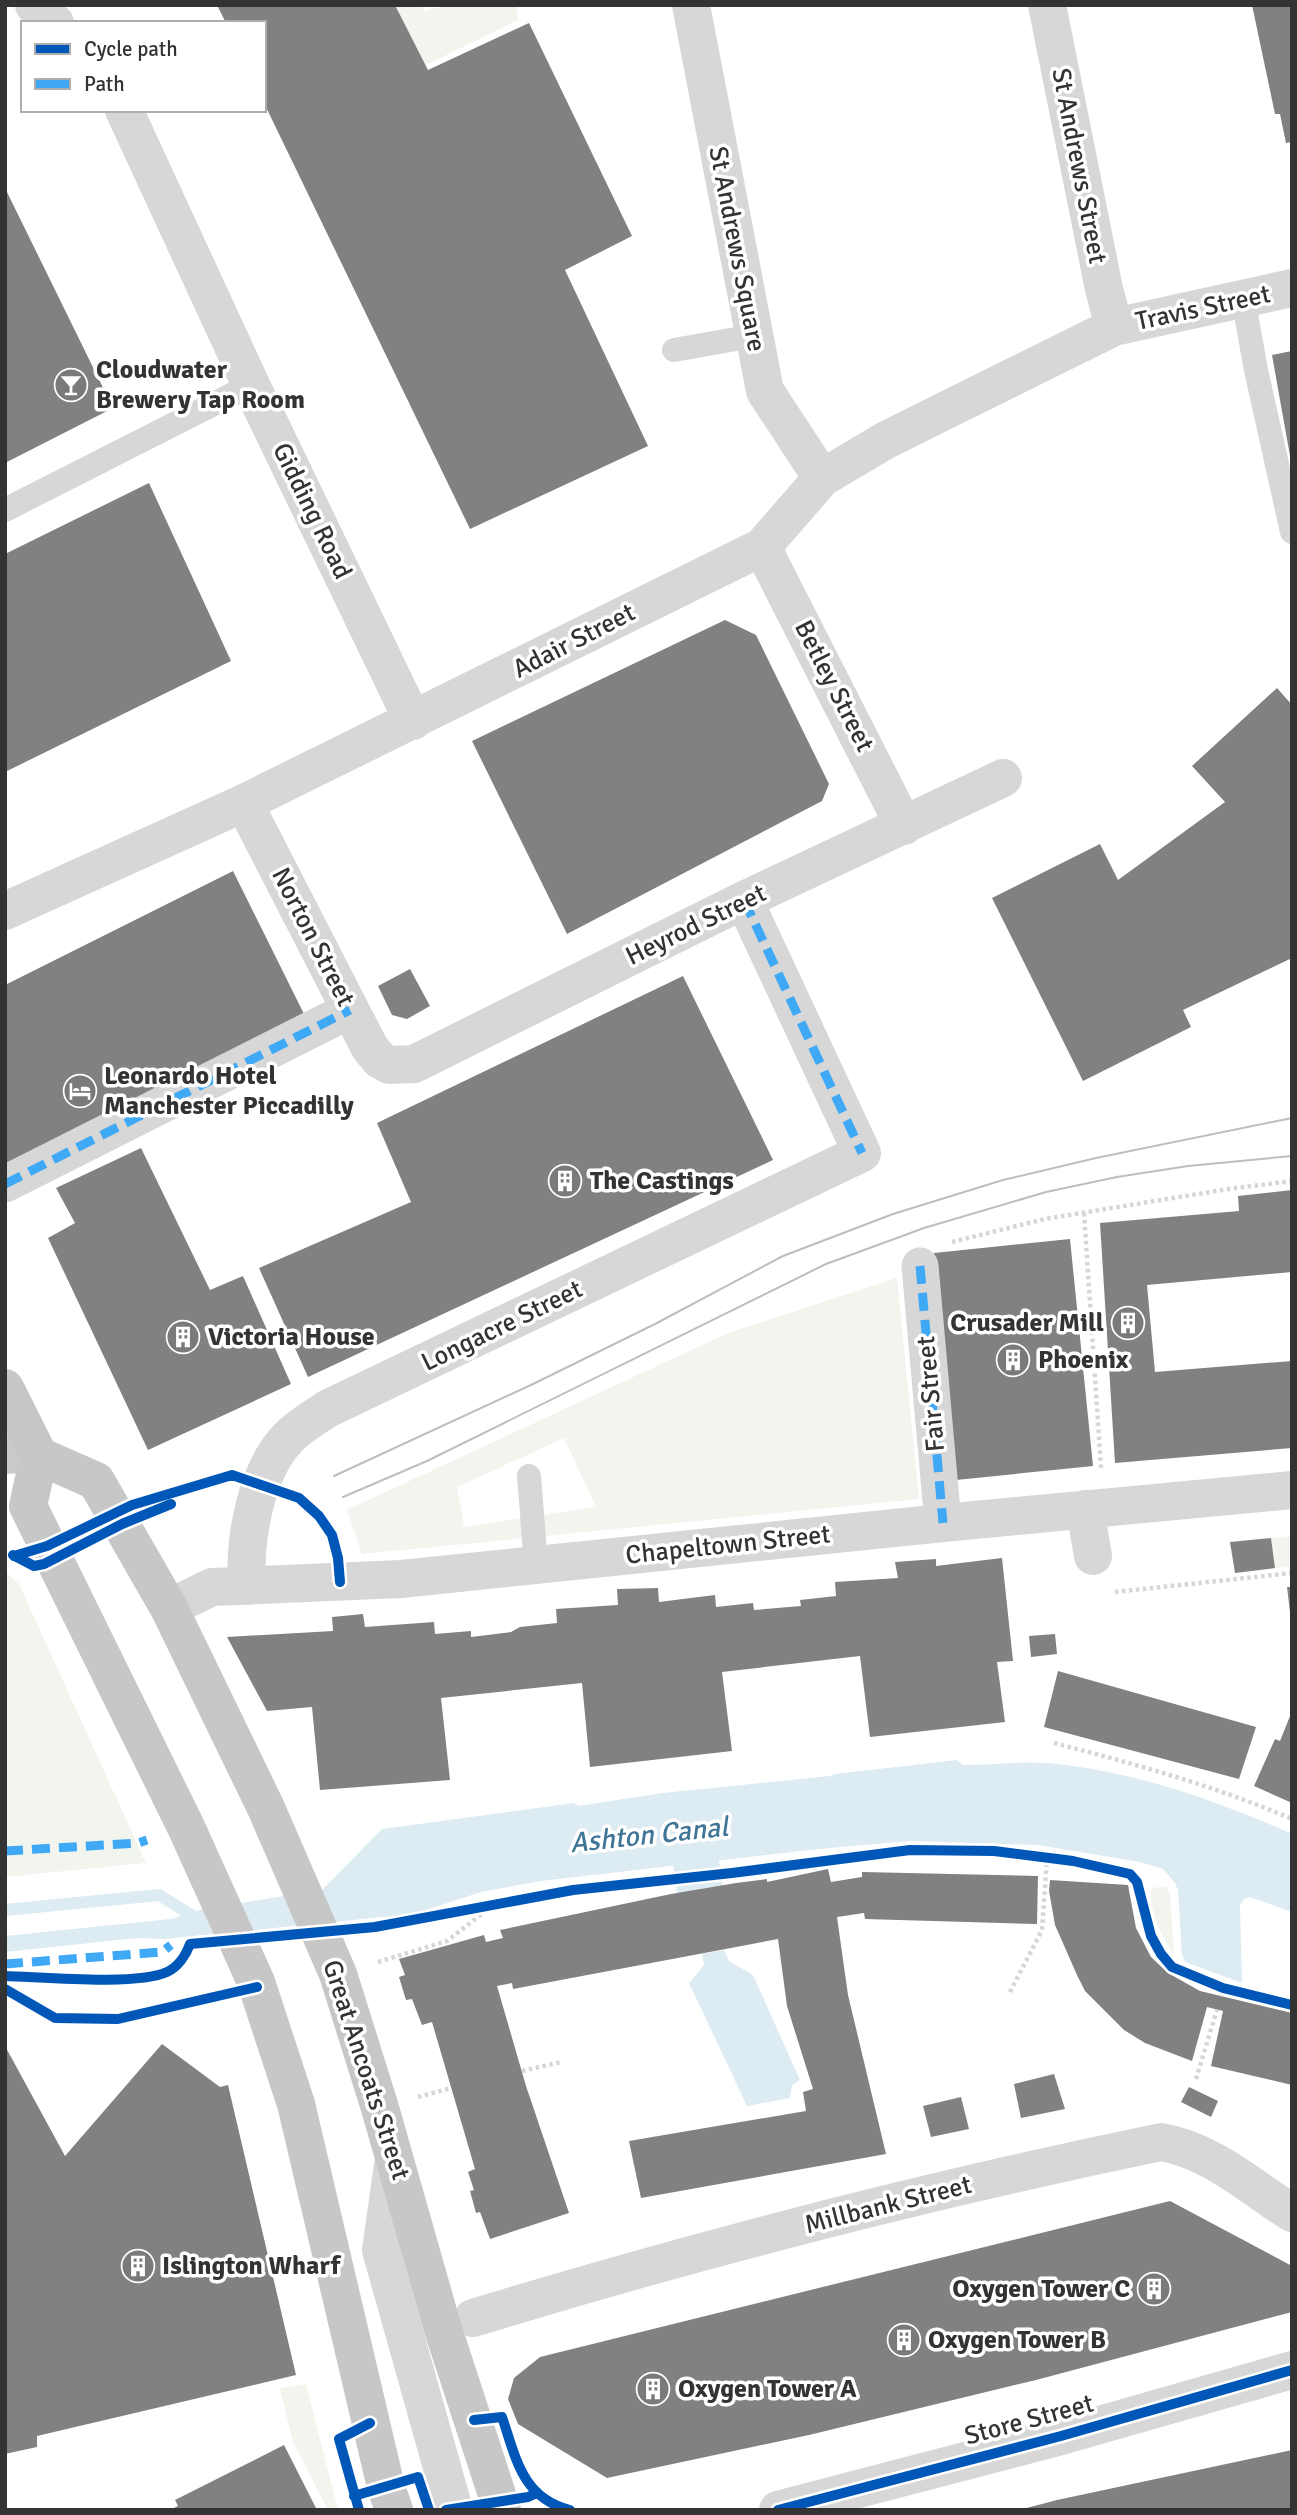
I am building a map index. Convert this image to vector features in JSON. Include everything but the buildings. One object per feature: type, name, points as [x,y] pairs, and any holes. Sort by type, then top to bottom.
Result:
[{"type":"highway","points":[[5,1388],[27,1454],[28,1506],[186,1826],[256,1982],[296,2104],[383,2474],[394,2510]]},
{"type":"highway","name":"Great Ancoats Street","points":[[27,1454],[95,1479],[169,1608],[267,1808],[338,1974],[442,2326],[502,2510]]},
{"type":"street","points":[[34,5],[52,21]]},
{"type":"street","name":"St Andrews Square","points":[[691,5],[765,391],[822,478]]},
{"type":"street","name":"St Andrews Street","points":[[1047,5],[1114,327]]},
{"type":"street","name":"Gidding Road","points":[[125,112],[251,385],[413,721]]},
{"type":"street","name":"Travis Street","points":[[1114,327],[1292,288]]},
{"type":"street","name":"Adair Street","points":[[5,911],[244,803],[762,547],[822,478],[886,440],[1114,327]]},
{"type":"street","name":"Betley Street","points":[[762,547],[904,826]]},
{"type":"street","name":"Heyrod Street","points":[[389,1065],[414,1064],[744,900],[1003,778]]},
{"type":"street","name":"Norton Street","points":[[244,803],[370,1048],[380,1060],[389,1065]]},
{"type":"street","name":"Longacre Street","points":[[247,1587],[246,1549],[258,1496],[274,1457],[286,1439],[299,1428],[340,1403],[862,1153],[744,900]]},
{"type":"street","points":[[5,1184],[349,1010]]},
{"type":"street","name":"Fair Street","points":[[920,1266],[943,1523]]},
{"type":"street","name":"Chapeltown Street","points":[[169,1608],[212,1587],[401,1579],[1292,1490]]},
{"type":"street","points":[[1093,1556],[1095,1508]]},
{"type":"street","name":"Millbank Street","points":[[473,2318],[634,2269],[1013,2173],[1161,2142],[1179,2145],[1201,2154],[1292,2213]]},
{"type":"street","points":[[394,2158],[381,2250],[454,2510]]},
{"type":"street","name":"Store Street","points":[[778,2510],[1061,2436],[1292,2370]]},
{"type":"lane","points":[[1243,298],[1292,532]]},
{"type":"lane","points":[[674,350],[753,335]]},
{"type":"lane","points":[[5,510],[251,385]]},
{"type":"lane","points":[[529,1476],[536,1565]]},
{"type":"path","points":[[920,1266],[928,1248],[1045,1219],[1292,1181]]},
{"type":"path","points":[[1084,1213],[1095,1508]]},
{"type":"path","points":[[1104,1593],[1292,1573]]},
{"type":"path","points":[[1054,1743],[1250,1801],[1292,1819]]},
{"type":"path","points":[[1034,1856],[1060,1859]]},
{"type":"path","points":[[1010,1992],[1042,1930],[1047,1858]]},
{"type":"path","points":[[466,1911],[505,1903]]},
{"type":"path","points":[[393,1957],[447,1941],[492,1906]]},
{"type":"path","points":[[1212,1983],[1226,1991]]},
{"type":"path","points":[[1196,2079],[1217,2010]]},
{"type":"path","points":[[522,2071],[561,2062]]},
{"type":"shaded area","points":[[395,5],[422,5],[424,11],[449,5],[516,5],[518,20],[426,65]]},
{"type":"shaded area","points":[[897,1278],[919,1499],[362,1554],[347,1510],[728,1333]],"holes":[[[564,1438],[596,1507],[464,1527],[457,1487]]]},
{"type":"shaded area","points":[[1292,1536],[1292,1567],[1275,1568],[1271,1538]]},
{"type":"shaded area","points":[[5,1571],[19,1584],[146,1863],[5,1877]]},
{"type":"shaded area","points":[[1152,1888],[1167,1888],[1170,1894],[1174,1954],[1161,1932],[1151,1903]]},
{"type":"shaded area","points":[[306,2384],[338,2510],[328,2510],[293,2442],[280,2388]]},
{"type":"water","name":"Ashton Canal","points":[[957,1760],[962,1765],[1047,1763],[1110,1773],[1203,1798],[1292,1834],[1292,1912],[1250,1897],[1244,1899],[1240,1905],[1242,1983],[1185,1962],[1182,1955],[1178,1890],[1163,1869],[1140,1862],[1038,1845],[908,1841],[541,1881],[481,1892],[417,1913],[402,1915],[5,1952],[5,1936],[171,1919],[203,1909],[322,1890],[382,1829],[574,1803],[578,1806],[663,1793]]},
{"type":"water","points":[[724,1950],[729,1961],[753,1975],[800,2080],[792,2085],[790,2098],[747,2106],[689,1983],[704,1965],[702,1954]]},
{"type":"waterway","name":"Ashton Canal","points":[[691,1830],[700,1889]]},
{"type":"waterway","points":[[5,1910],[159,1895],[203,1922]]},
{"type":"tram line","points":[[334,1476],[531,1385],[655,1324],[783,1256],[893,1214],[1003,1180],[1292,1118]]},
{"type":"tram line","points":[[343,1497],[427,1461],[826,1264],[924,1228],[1046,1192],[1117,1177],[1188,1166],[1292,1156]]},
{"type":"marked path","points":[[744,900],[862,1153]]},
{"type":"marked path","points":[[5,1184],[350,1010]]},
{"type":"marked path","points":[[920,1266],[943,1523]]},
{"type":"marked path","points":[[5,1851],[138,1843],[147,1840]]},
{"type":"marked path","points":[[5,1964],[162,1952],[171,1945]]},
{"type":"cycle path","points":[[14,1556],[47,1546],[132,1505],[232,1475],[299,1498],[319,1516],[332,1535],[340,1582]]},
{"type":"cycle path","points":[[13,1555],[34,1566],[44,1564],[122,1524],[171,1504]]},
{"type":"cycle path","points":[[5,1976],[134,1979],[171,1970],[181,1960],[190,1944],[375,1927],[573,1890],[910,1850],[994,1851],[1073,1861],[1130,1874],[1137,1882],[1151,1936],[1172,1967],[1223,1988],[1292,2005]]},
{"type":"cycle path","points":[[5,1989],[55,2018],[118,2019],[257,1987]]},
{"type":"cycle path","points":[[778,2510],[1061,2436],[1292,2370]]},
{"type":"cycle path","points":[[474,2420],[502,2417],[517,2461],[531,2486],[541,2496],[570,2510]]},
{"type":"cycle path","points":[[359,2510],[339,2439],[370,2423]]},
{"type":"cycle path","points":[[354,2496],[418,2477],[429,2510]]},
{"type":"cycle path","points":[[446,2510],[528,2497],[537,2493]]},
{"type":"place","name":"Cloudwater Brewery Tap Room","points":[[71,385]]},
{"type":"place","name":"Leonardo Hotel Manchester Piccadilly","points":[[80,1091]]},
{"type":"place","name":"The Castings","points":[[565,1181]]},
{"type":"place","name":"Crusader Mill","points":[[1128,1323]]},
{"type":"place","name":"Victoria House","points":[[183,1337]]},
{"type":"place","name":"Phoenix","points":[[1013,1360]]},
{"type":"place","name":"Islington Wharf","points":[[138,2266]]},
{"type":"place","name":"Oxygen Tower C","points":[[1154,2289]]},
{"type":"place","name":"Oxygen Tower B","points":[[904,2340]]},
{"type":"place","name":"Oxygen Tower A","points":[[653,2389]]}]
